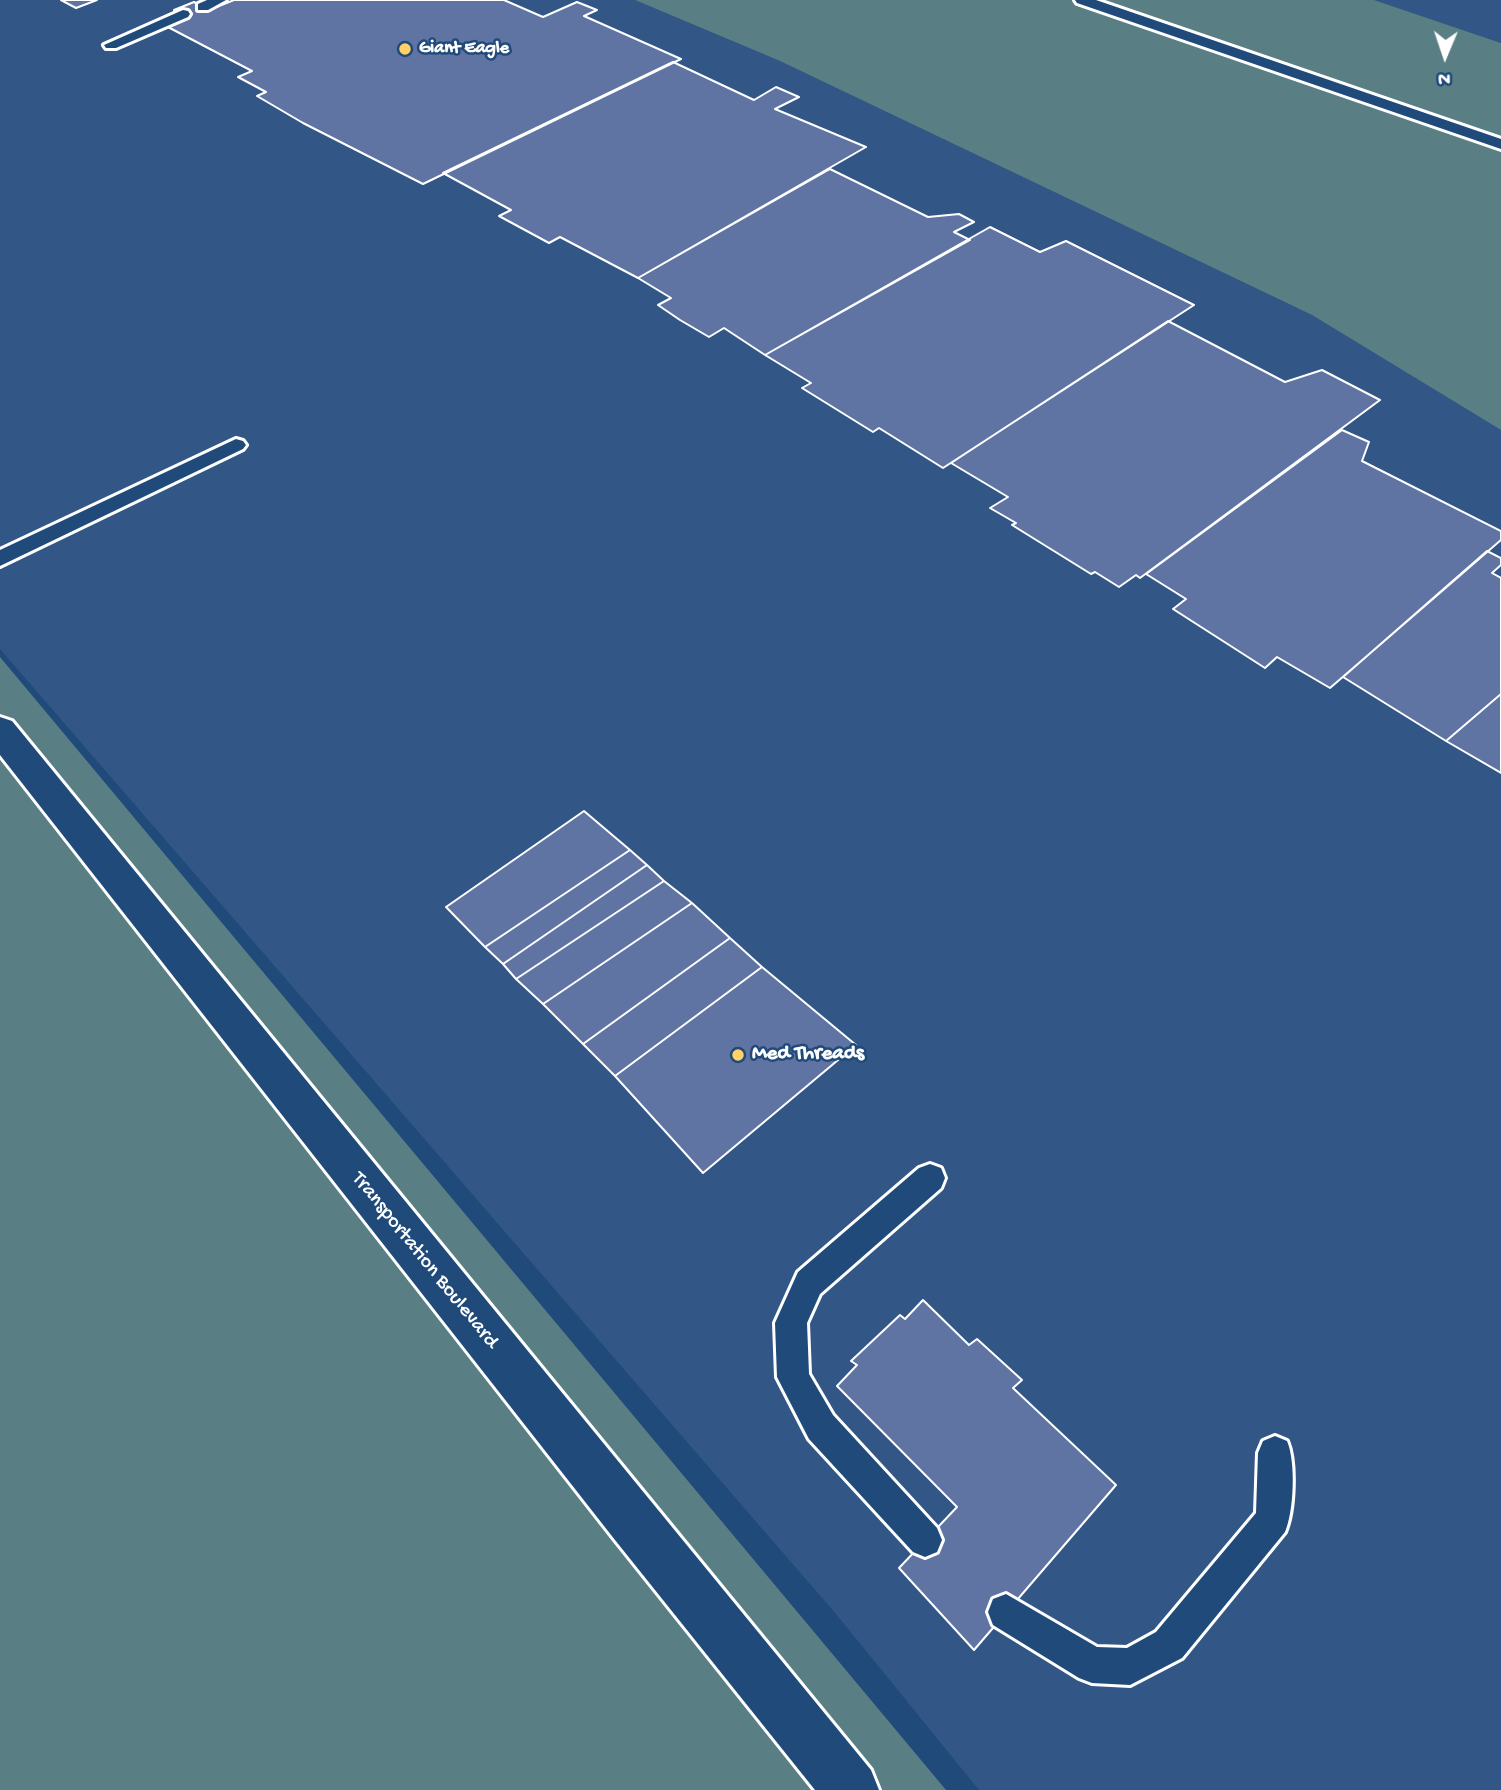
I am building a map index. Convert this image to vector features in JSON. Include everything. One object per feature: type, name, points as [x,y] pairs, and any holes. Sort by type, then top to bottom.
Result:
[{"type":"street","name":"Transportation Boulevard","points":[[0,730],[633,1522],[851,1790]]},
{"type":"lane","points":[[203,7],[219,0]]},
{"type":"lane","points":[[1082,0],[1501,144]]},
{"type":"lane","points":[[111,45],[183,15]]},
{"type":"lane","points":[[0,559],[236,445]]},
{"type":"lane","points":[[925,1540],[821,1427],[793,1377],[791,1323],[809,1283],[930,1178]]},
{"type":"lane","points":[[1006,1612],[1092,1665],[1130,1667],[1170,1646],[1273,1520],[1275,1453]]},
{"type":"shaded area","points":[[0,0],[635,0],[780,61],[1312,315],[1501,430],[1501,1790],[979,1790],[836,1614],[0,649]]},
{"type":"shaded area","points":[[1374,0],[1501,0],[1501,43]]},
{"type":"green space","points":[[635,0],[1374,0],[1501,43],[1501,430],[1312,315],[780,61]]},
{"type":"green space","points":[[0,657],[946,1790],[0,1790]]},
{"type":"building","points":[[61,0],[97,0],[76,8]]},
{"type":"building","points":[[234,0],[504,0],[543,17],[577,2],[597,10],[584,16],[681,59],[423,184],[303,123],[257,96],[266,92],[238,77],[252,71],[166,26],[189,18],[174,10],[194,2],[209,10]]},
{"type":"building","points":[[673,62],[754,100],[776,87],[799,97],[775,109],[866,147],[638,278],[560,237],[549,243],[499,216],[511,210],[443,173]]},
{"type":"building","points":[[830,169],[928,217],[959,214],[974,222],[954,232],[970,240],[765,355],[724,328],[709,337],[680,320],[658,305],[671,298],[638,278]]},
{"type":"building","points":[[990,227],[1040,252],[1066,241],[1194,305],[943,468],[879,428],[873,432],[802,388],[811,383],[765,355]]},
{"type":"building","points":[[1168,321],[1285,382],[1322,370],[1380,400],[1140,578],[1136,575],[1119,587],[1095,572],[1091,574],[1012,525],[1016,523],[990,508],[1008,497],[951,463]]},
{"type":"building","points":[[1342,430],[1369,442],[1362,461],[1501,531],[1501,540],[1330,688],[1277,657],[1265,668],[1173,609],[1186,599],[1146,574]]},
{"type":"building","points":[[1487,551],[1501,558],[1501,565],[1492,573],[1501,578],[1501,694],[1446,741],[1343,677]]},
{"type":"building","points":[[1501,694],[1501,773],[1446,741]]},
{"type":"building","points":[[584,811],[630,850],[485,947],[446,907]]},
{"type":"building","points":[[630,850],[647,865],[503,964],[485,947]]},
{"type":"building","points":[[647,865],[664,881],[516,979],[503,964]]},
{"type":"building","points":[[664,881],[692,903],[543,1004],[516,979]]},
{"type":"building","points":[[692,903],[730,938],[583,1044],[543,1004]]},
{"type":"building","points":[[730,938],[762,967],[615,1076],[583,1044]]},
{"type":"building","points":[[762,967],[856,1045],[703,1173],[615,1076]]},
{"type":"building","points":[[923,1300],[969,1345],[977,1339],[1022,1380],[1013,1388],[1116,1485],[974,1650],[899,1568],[957,1507],[837,1386],[857,1365],[851,1361],[900,1315],[905,1319]]},
{"type":"place","name":"Giant Eagle","points":[[405,49]]},
{"type":"place","name":"Med Threads","points":[[738,1055]]}]
